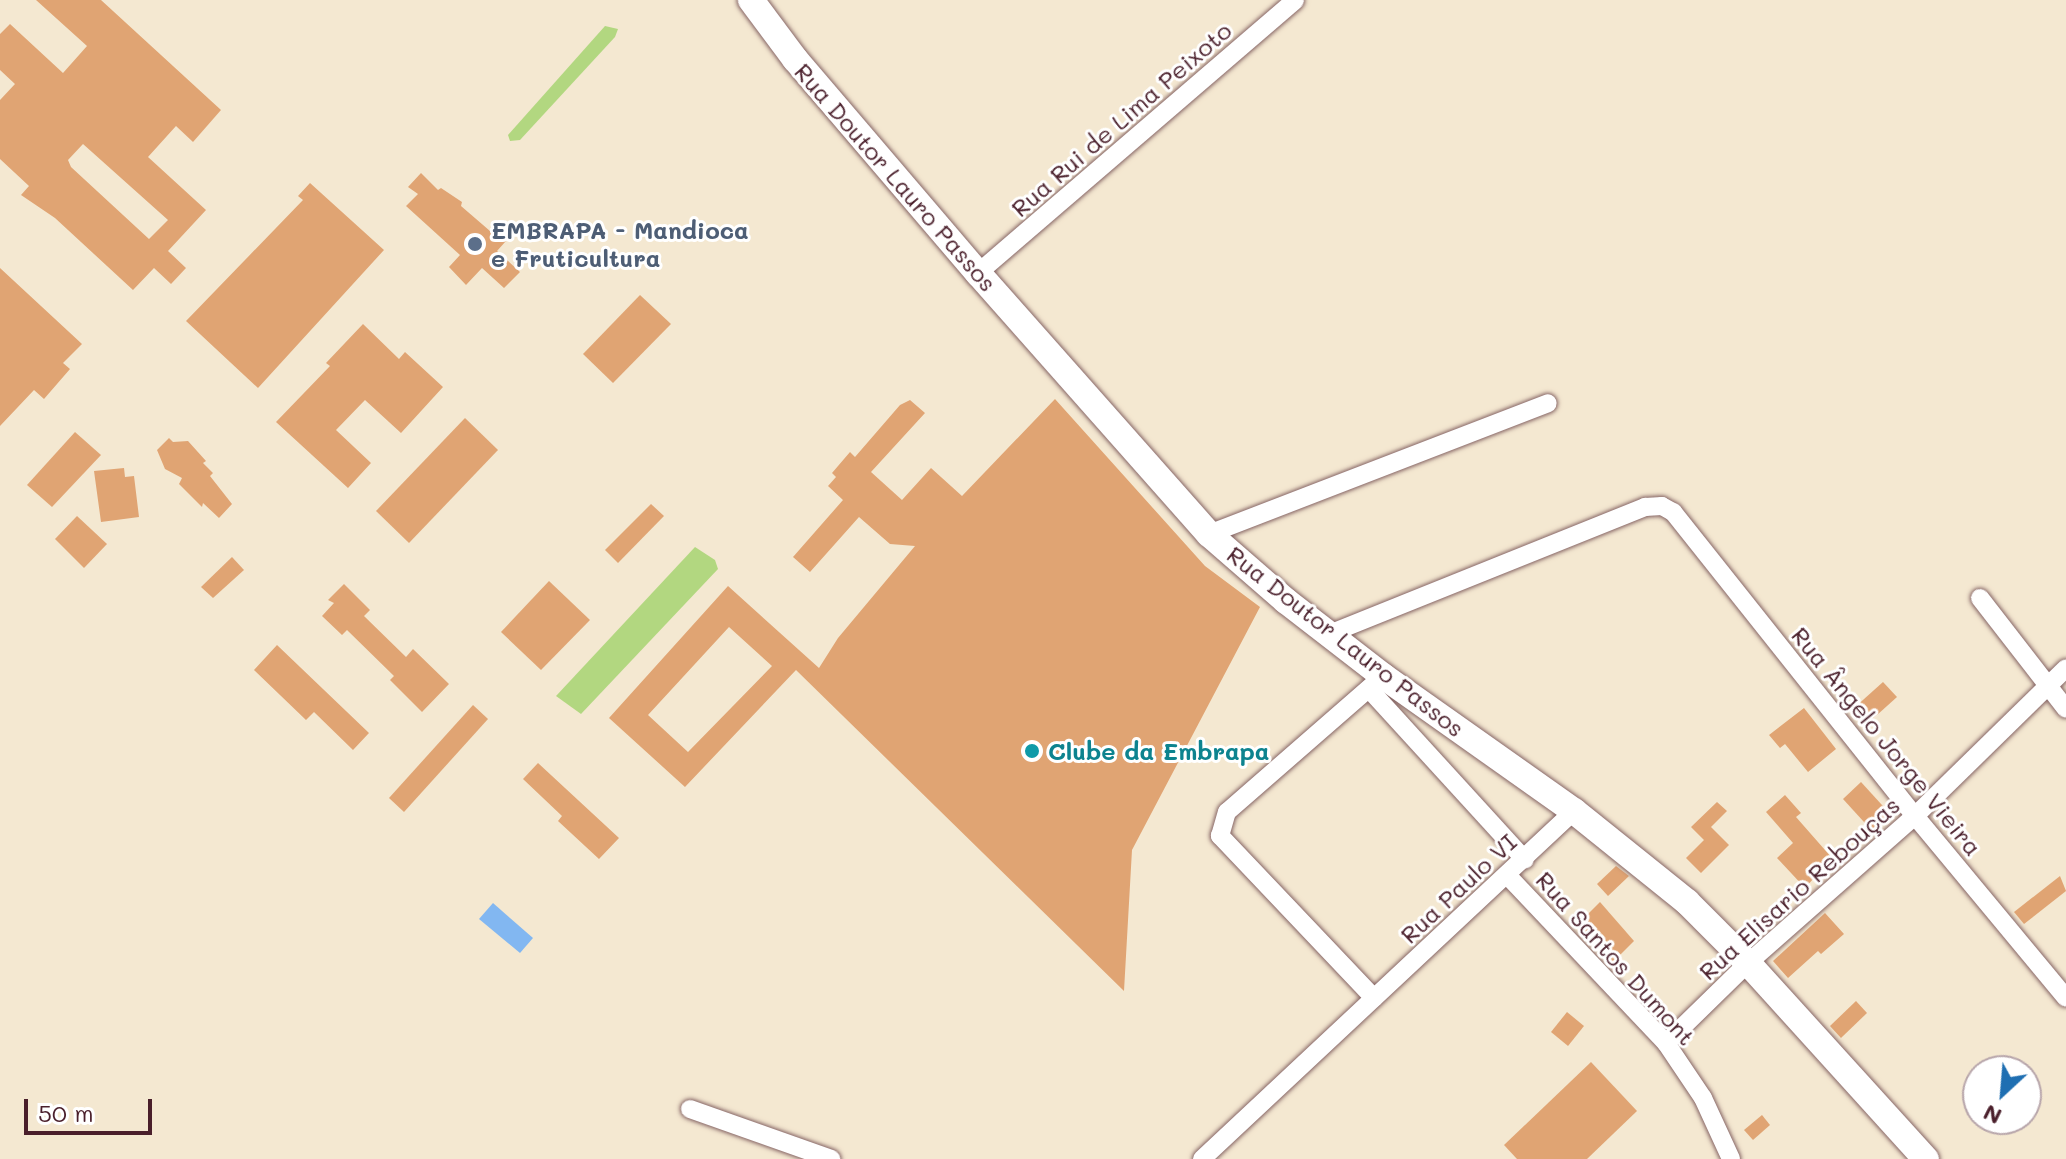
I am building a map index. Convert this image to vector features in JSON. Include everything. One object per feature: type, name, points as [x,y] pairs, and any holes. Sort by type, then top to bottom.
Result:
[{"type":"main road","name":"Rua Doutor Lauro Passos","points":[[751,0],[795,59],[978,273],[1209,534],[1329,634],[1376,682],[1574,811],[1687,902],[1748,963],[1926,1159]]},
{"type":"street","name":"Rua Rui de Lima Peixoto","points":[[978,273],[1295,0]]},
{"type":"street","points":[[1209,534],[1548,403]]},
{"type":"street","name":"Rua Ângelo Jorge Vieira","points":[[1329,634],[1645,507],[1662,506],[1673,512],[1915,816],[2066,998]]},
{"type":"street","points":[[1980,598],[2066,709]]},
{"type":"street","name":"Rua Elisario Rebouças","points":[[1666,1043],[1748,963],[1915,816],[2066,668]]},
{"type":"street","points":[[1374,998],[1220,836],[1227,812],[1376,682],[1525,860]]},
{"type":"street","name":"Rua Paulo VI","points":[[1202,1159],[1574,811]]},
{"type":"street","name":"Rua Santos Dumont","points":[[1508,876],[1666,1043],[1703,1098],[1731,1159]]},
{"type":"street","points":[[690,1109],[831,1159]]},
{"type":"street","points":[[1216,1159],[1221,1140]]},
{"type":"green space","points":[[605,26],[618,29],[615,37],[520,140],[510,141],[508,135]]},
{"type":"green space","points":[[695,547],[715,560],[718,569],[581,714],[556,696]]},
{"type":"water","points":[[493,903],[533,938],[520,953],[479,919]]},
{"type":"building","points":[[36,0],[101,0],[221,110],[193,142],[176,126],[148,157],[206,210],[168,251],[186,268],[171,284],[154,268],[133,290],[55,218],[21,195],[29,186],[0,159],[0,100],[15,84],[0,70],[0,34],[10,24],[63,73],[87,46]],"holes":[[[83,144],[168,220],[149,239],[71,167],[68,160]]]},
{"type":"building","points":[[421,173],[438,190],[441,188],[462,202],[461,206],[490,231],[498,220],[514,232],[497,251],[520,272],[504,288],[482,268],[466,285],[449,267],[460,255],[406,206],[418,194],[408,187]]},
{"type":"building","points":[[310,183],[384,250],[258,388],[186,321],[303,200],[298,196]]},
{"type":"building","points":[[0,268],[82,344],[63,363],[70,369],[44,399],[34,390],[0,426]]},
{"type":"building","points":[[640,295],[671,324],[613,383],[583,354]]},
{"type":"building","points":[[363,324],[399,359],[405,352],[443,387],[401,433],[365,400],[336,430],[371,463],[348,488],[276,422],[330,366],[326,363]]},
{"type":"building","name":"Clube da Embrapa","points":[[1055,399],[1205,566],[1260,607],[1132,850],[1124,991],[796,670],[685,787],[609,718],[728,586],[819,668],[838,638],[915,546],[890,544],[859,517],[810,572],[793,557],[843,500],[828,486],[836,477],[832,473],[850,452],[855,457],[900,405],[910,400],[925,413],[871,472],[902,500],[931,468],[962,496]],"holes":[[[729,627],[772,666],[688,752],[648,715]]]},
{"type":"building","points":[[465,418],[498,450],[409,543],[376,511]]},
{"type":"building","points":[[75,432],[101,455],[52,507],[27,485]]},
{"type":"building","points":[[169,438],[173,442],[188,441],[206,461],[203,463],[213,473],[210,476],[232,504],[219,518],[203,503],[202,507],[179,484],[182,478],[165,469],[157,450]]},
{"type":"building","points":[[124,468],[125,477],[134,476],[139,517],[101,522],[94,471]]},
{"type":"building","points":[[651,504],[664,516],[618,563],[605,550]]},
{"type":"building","points":[[77,516],[107,544],[84,568],[55,539]]},
{"type":"building","points":[[232,557],[244,570],[213,598],[201,587]]},
{"type":"building","points":[[549,581],[590,620],[541,670],[501,632]]},
{"type":"building","points":[[344,584],[370,610],[364,616],[406,657],[413,649],[449,684],[422,712],[390,680],[394,676],[347,630],[342,635],[322,616],[334,603],[328,600]]},
{"type":"building","points":[[277,645],[369,733],[353,750],[314,712],[306,720],[254,670]]},
{"type":"building","points":[[1883,682],[1897,697],[1867,724],[1854,708]]},
{"type":"building","points":[[473,705],[488,719],[404,812],[389,798]]},
{"type":"building","points":[[1804,708],[1836,749],[1808,772],[1785,744],[1780,748],[1769,735]]},
{"type":"building","points":[[538,763],[619,838],[599,859],[558,821],[562,816],[523,779]]},
{"type":"building","points":[[1861,782],[1892,816],[1874,833],[1843,799]]},
{"type":"building","points":[[1785,795],[1801,813],[1796,817],[1832,858],[1805,888],[1777,858],[1793,843],[1766,812]]},
{"type":"building","points":[[1717,802],[1727,811],[1711,827],[1729,845],[1701,873],[1686,858],[1704,840],[1691,827]]},
{"type":"building","points":[[1616,866],[1629,876],[1608,896],[1597,884]]},
{"type":"building","points":[[2060,876],[2066,891],[2024,924],[2014,912]]},
{"type":"building","points":[[1600,902],[1634,941],[1613,962],[1577,925]]},
{"type":"building","points":[[1825,913],[1844,934],[1821,954],[1818,951],[1788,978],[1773,961]]},
{"type":"building","points":[[1856,1001],[1867,1013],[1841,1038],[1830,1026]]},
{"type":"building","points":[[1567,1012],[1584,1026],[1568,1046],[1551,1032]]},
{"type":"building","points":[[1591,1062],[1637,1111],[1587,1159],[1517,1159],[1504,1145]]},
{"type":"building","points":[[1762,1115],[1770,1125],[1753,1140],[1744,1130]]},
{"type":"place","name":"EMBRAPA - Mandioca e Fruticultura","points":[[475,244]]},
{"type":"place","name":"Clube da Embrapa","points":[[1032,751]]}]
